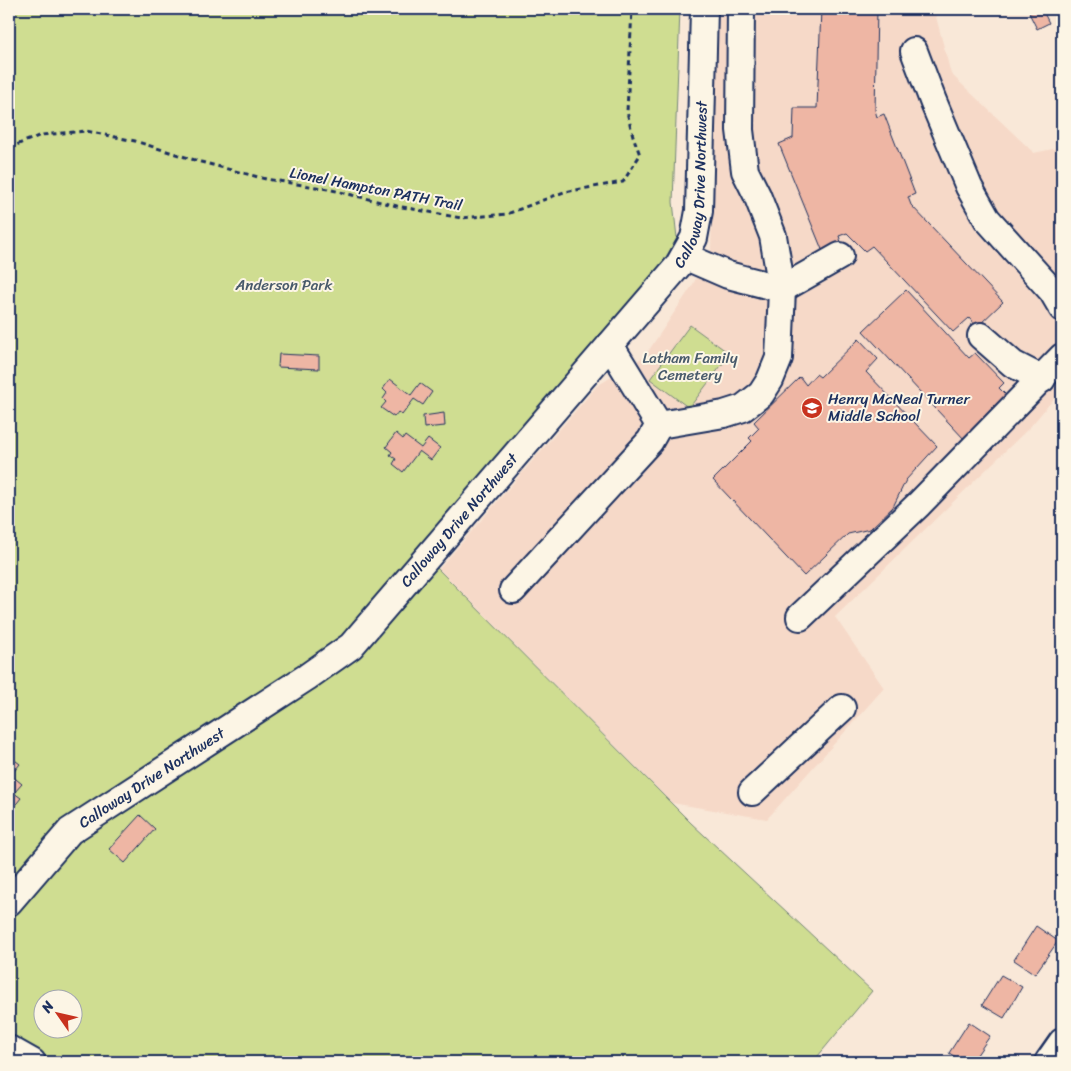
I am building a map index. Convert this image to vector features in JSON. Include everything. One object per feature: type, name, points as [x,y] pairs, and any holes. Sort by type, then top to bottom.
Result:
[{"type":"street","name":"Calloway Drive Northwest","points":[[9,902],[70,831],[307,677],[351,646],[678,266],[694,238],[699,211],[704,9]]},
{"type":"street","points":[[659,425],[724,414],[743,408],[761,394],[770,380],[779,358],[782,289],[773,236],[746,171],[740,130],[742,9]]},
{"type":"street","points":[[914,51],[963,172],[987,219],[1052,291],[1062,308]]},
{"type":"street","points":[[684,256],[728,275],[782,289],[840,256]]},
{"type":"street","points":[[980,336],[1013,364],[1042,379]]},
{"type":"street","points":[[610,345],[659,425]]},
{"type":"street","points":[[800,617],[919,504],[1062,357]]},
{"type":"street","points":[[513,590],[650,441],[659,425]]},
{"type":"street","points":[[752,792],[842,708]]},
{"type":"street","points":[[1048,1062],[1062,1042]]},
{"type":"street","points":[[9,1049],[32,1062]]},
{"type":"path","name":"Lionel Hampton PATH Trail","points":[[9,148],[41,135],[86,131],[135,141],[201,162],[266,179],[328,189],[397,206],[461,218],[507,214],[564,192],[623,182],[640,155],[627,112],[632,9]]},
{"type":"shaded area","name":"Henry McNeal Turner Middle School","points":[[717,9],[934,9],[951,74],[1034,153],[1062,147],[1062,389],[1030,427],[835,617],[884,688],[767,819],[672,803],[439,569],[597,386],[645,356],[692,286],[711,250]]},
{"type":"green space","name":"Anderson Park","points":[[9,9],[680,9],[673,202],[677,238],[660,267],[420,551],[691,823],[872,991],[813,1062],[9,1062]]},
{"type":"green space","name":"Latham Family Cemetery","points":[[690,325],[730,354],[689,408],[650,379]]},
{"type":"building","points":[[821,9],[877,9],[875,110],[877,117],[884,114],[915,194],[908,197],[911,205],[1003,302],[977,327],[969,318],[953,332],[872,246],[865,251],[847,233],[839,236],[842,245],[823,252],[779,144],[793,138],[794,108],[817,108]]},
{"type":"building","points":[[1042,9],[1049,23],[1037,29],[1029,13]]},
{"type":"building","points":[[906,290],[969,358],[975,353],[1004,383],[999,388],[1009,398],[965,440],[863,331]]},
{"type":"building","points":[[859,339],[878,359],[866,372],[937,446],[906,480],[893,507],[870,529],[848,534],[804,576],[713,480],[752,441],[749,438],[759,428],[754,422],[800,377],[806,385],[816,374],[820,377]]},
{"type":"building","points":[[279,354],[319,356],[319,369],[278,367]]},
{"type":"building","points":[[390,379],[411,395],[420,383],[432,392],[423,405],[414,399],[402,415],[398,412],[394,417],[381,408],[386,402],[383,399],[387,393],[383,389]]},
{"type":"building","points":[[444,413],[445,426],[424,428],[423,416]]},
{"type":"building","points":[[396,433],[403,439],[405,436],[421,448],[428,439],[440,448],[431,460],[419,451],[403,472],[393,464],[396,459],[390,455],[392,452],[386,447]]},
{"type":"building","points":[[1059,702],[1062,702],[1062,722],[1057,721]]},
{"type":"building","points":[[12,758],[20,764],[11,775],[22,784],[14,793],[21,798],[9,813],[9,761]]},
{"type":"building","points":[[140,815],[155,829],[125,863],[109,849]]},
{"type":"building","points":[[1062,908],[1062,922],[1055,916]]},
{"type":"building","points":[[1036,926],[1058,941],[1035,974],[1014,960]]},
{"type":"building","points":[[1001,975],[1022,987],[1004,1018],[982,1005]]},
{"type":"building","points":[[969,1022],[990,1036],[972,1062],[964,1062],[949,1053]]},
{"type":"place","name":"Henry McNeal Turner Middle School","points":[[812,408]]}]
